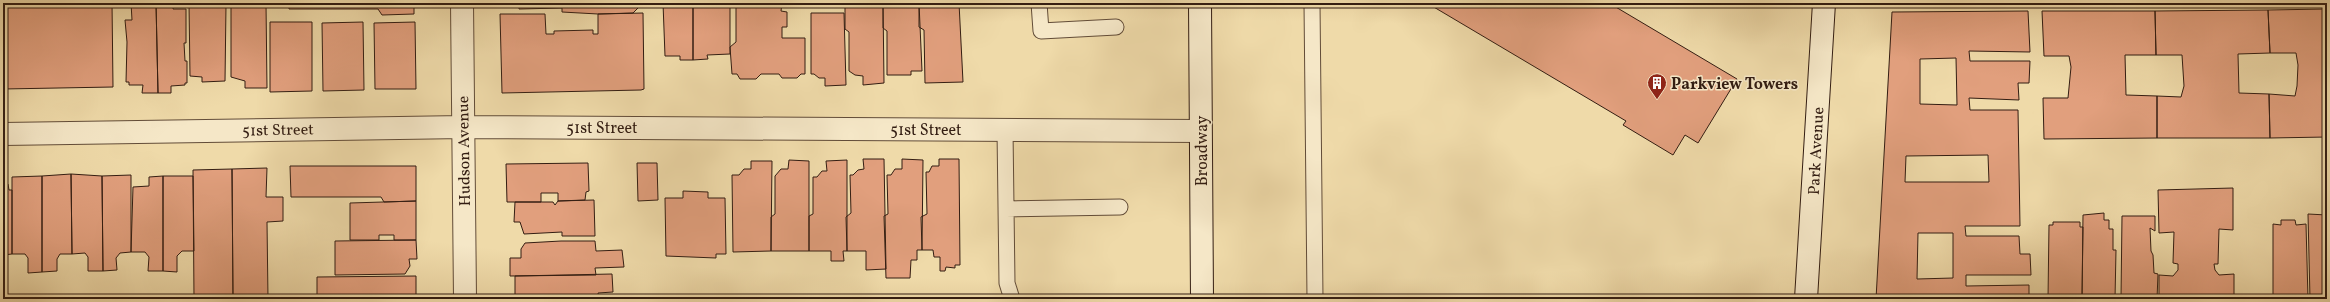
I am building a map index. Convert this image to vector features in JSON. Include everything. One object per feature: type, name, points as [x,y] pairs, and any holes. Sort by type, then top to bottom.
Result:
[{"type":"street","name":"Hudson Avenue","points":[[462,3],[462,127],[465,299]]},
{"type":"street","name":"Broadway","points":[[1200,3],[1202,299]]},
{"type":"street","name":"Park Avenue","points":[[1806,299],[1824,3]]},
{"type":"street","name":"51st Street","points":[[3,134],[462,127],[1200,131]]},
{"type":"lane","points":[[1039,3],[1041,31],[1116,27]]},
{"type":"lane","points":[[1312,3],[1315,299]]},
{"type":"lane","points":[[1004,130],[1007,283],[1012,299]]},
{"type":"lane","points":[[1006,209],[1120,207]]},
{"type":"building","points":[[3,3],[112,3],[113,87],[3,89]]},
{"type":"building","points":[[131,3],[156,3],[158,93],[142,93],[143,85],[129,85],[129,82],[126,82],[127,42],[125,20],[132,20]]},
{"type":"building","points":[[156,3],[174,3],[173,9],[186,9],[186,43],[184,43],[185,61],[187,61],[187,83],[185,83],[185,85],[171,86],[171,93],[158,93]]},
{"type":"building","points":[[189,3],[226,5],[225,81],[202,82],[202,77],[190,76]]},
{"type":"building","points":[[289,3],[414,3],[414,14],[382,15],[378,9],[289,9]]},
{"type":"building","points":[[519,3],[639,3],[639,7],[633,13],[598,14],[562,12],[562,8],[519,9]]},
{"type":"building","points":[[663,3],[693,3],[693,60],[680,60],[680,56],[665,56]]},
{"type":"building","points":[[693,3],[730,3],[730,54],[707,55],[708,59],[693,60]]},
{"type":"building","points":[[736,3],[782,3],[781,11],[787,12],[787,27],[782,27],[782,38],[805,38],[805,74],[801,74],[797,78],[782,78],[779,74],[761,74],[756,79],[740,79],[737,74],[732,74],[730,47],[736,42]]},
{"type":"building","points":[[845,3],[883,3],[884,83],[863,85],[863,76],[855,75],[849,71],[849,32],[845,29]]},
{"type":"building","points":[[883,3],[919,3],[922,71],[911,71],[911,75],[887,75],[887,31],[883,28]]},
{"type":"building","points":[[919,3],[959,3],[963,82],[925,83],[924,30],[919,27]]},
{"type":"building","name":"Parkview Towers","points":[[1427,3],[1609,3],[1737,79],[1698,143],[1685,135],[1673,155],[1623,125],[1626,121]]},
{"type":"building","points":[[266,4],[267,88],[245,88],[245,81],[231,77],[231,5]]},
{"type":"building","points":[[2327,9],[2327,137],[2270,138],[2269,94],[2295,96],[2298,65],[2296,53],[2270,53],[2268,10]]},
{"type":"building","points":[[2268,10],[2270,53],[2238,54],[2239,93],[2269,94],[2270,138],[2157,138],[2157,96],[2181,97],[2184,86],[2182,55],[2156,55],[2155,11]]},
{"type":"building","points":[[2028,11],[2030,52],[1969,51],[1970,61],[2030,61],[2029,83],[2018,83],[2019,100],[1969,98],[1970,110],[2018,110],[2020,226],[1965,226],[1966,236],[2019,236],[2020,254],[2030,254],[2031,275],[1966,275],[1966,286],[2029,285],[2029,299],[1876,299],[1892,12]],"holes":[[[1956,58],[1957,105],[1920,104],[1920,59]],[[1988,155],[1989,182],[1905,182],[1906,156]],[[1918,233],[1953,233],[1953,278],[1917,279]]]},
{"type":"building","points":[[2042,11],[2155,11],[2156,55],[2125,55],[2126,95],[2157,96],[2157,138],[2044,139],[2043,98],[2068,98],[2071,67],[2069,56],[2044,56]]},
{"type":"building","points":[[643,13],[644,89],[502,93],[500,14],[545,14],[546,34],[554,34],[554,31],[593,30],[593,34],[598,34],[598,14]]},
{"type":"building","points":[[811,13],[844,13],[846,85],[825,86],[825,78],[819,78],[814,74],[811,74]]},
{"type":"building","points":[[270,22],[312,22],[312,91],[270,92]]},
{"type":"building","points":[[363,22],[364,90],[323,91],[322,23]]},
{"type":"building","points":[[415,22],[416,89],[375,89],[374,23]]},
{"type":"building","points":[[863,159],[884,159],[886,269],[866,270],[866,251],[847,251],[846,217],[851,213],[850,175],[853,175],[858,170],[864,169]]},
{"type":"building","points":[[902,159],[923,160],[922,250],[917,250],[917,260],[911,260],[910,278],[886,278],[884,216],[888,214],[887,175],[891,175],[895,169],[902,169]]},
{"type":"building","points":[[939,159],[959,159],[960,265],[955,265],[955,268],[946,267],[945,271],[940,271],[940,257],[934,257],[933,250],[922,250],[921,217],[927,214],[926,172],[929,172],[932,166],[939,166]]},
{"type":"building","points":[[789,160],[809,161],[809,251],[771,251],[771,217],[775,214],[775,176],[781,169],[788,169]]},
{"type":"building","points":[[847,160],[847,251],[843,251],[844,261],[831,261],[831,251],[809,251],[809,216],[813,214],[813,177],[817,177],[822,171],[827,171],[826,161]]},
{"type":"building","points":[[751,161],[772,161],[771,251],[733,252],[732,175],[739,175],[744,169],[751,169]]},
{"type":"building","points":[[588,163],[589,191],[586,192],[585,200],[558,201],[558,193],[541,193],[541,202],[507,202],[506,164]]},
{"type":"building","points":[[637,163],[657,163],[658,200],[638,201]]},
{"type":"building","points":[[290,166],[416,166],[416,201],[384,202],[381,197],[291,197]]},
{"type":"building","points":[[267,168],[266,197],[283,197],[283,221],[267,222],[268,299],[233,299],[232,169]]},
{"type":"building","points":[[232,169],[233,299],[194,299],[193,170]]},
{"type":"building","points":[[71,174],[72,254],[60,254],[57,259],[57,271],[42,272],[42,176]]},
{"type":"building","points":[[71,174],[102,176],[103,271],[88,271],[88,257],[85,253],[72,254]]},
{"type":"building","points":[[131,175],[131,252],[120,253],[116,258],[117,270],[103,271],[102,176]]},
{"type":"building","points":[[42,176],[42,272],[28,273],[28,258],[25,254],[12,254],[12,177]]},
{"type":"building","points":[[163,176],[163,271],[148,271],[149,257],[145,252],[131,252],[133,187],[149,186],[149,177]]},
{"type":"building","points":[[163,176],[193,176],[194,251],[182,251],[177,256],[177,272],[163,271]]},
{"type":"building","points":[[3,184],[8,184],[9,190],[12,190],[12,254],[3,255]]},
{"type":"building","points":[[2233,188],[2233,230],[2219,229],[2218,264],[2214,264],[2215,270],[2219,275],[2234,274],[2234,299],[2159,299],[2159,275],[2173,276],[2178,270],[2178,264],[2173,263],[2174,232],[2159,233],[2158,190]]},
{"type":"building","points":[[683,191],[708,192],[708,198],[725,198],[726,254],[716,254],[716,258],[666,256],[665,198],[683,198]]},
{"type":"building","points":[[594,200],[595,236],[562,236],[562,232],[524,234],[520,222],[514,222],[515,202],[553,202],[555,205],[558,201]]},
{"type":"building","points":[[416,201],[416,240],[394,240],[394,235],[379,235],[379,240],[350,240],[350,203]]},
{"type":"building","points":[[2104,213],[2104,220],[2109,220],[2109,229],[2113,229],[2113,250],[2116,250],[2115,299],[2082,299],[2083,215]]},
{"type":"building","points":[[2308,214],[2327,215],[2327,299],[2310,299]]},
{"type":"building","points":[[2122,216],[2155,216],[2155,231],[2150,228],[2154,273],[2158,274],[2157,299],[2121,299]]},
{"type":"building","points":[[2281,220],[2295,220],[2296,225],[2306,224],[2308,299],[2273,299],[2273,224],[2281,225]]},
{"type":"building","points":[[2053,222],[2080,222],[2080,227],[2083,227],[2082,299],[2048,299],[2049,225],[2053,225]]},
{"type":"building","points":[[416,240],[417,259],[409,259],[410,266],[405,274],[335,275],[335,241]]},
{"type":"building","points":[[595,241],[596,251],[622,250],[624,267],[595,268],[596,275],[510,276],[510,258],[521,258],[521,249],[525,243]]},
{"type":"building","points":[[612,274],[613,292],[598,293],[599,299],[521,299],[521,297],[515,296],[515,276]]},
{"type":"building","points":[[416,276],[416,296],[410,296],[410,299],[334,299],[334,295],[317,295],[317,277]]},
{"type":"place","name":"Parkview Towers","points":[[1657,100]]}]
